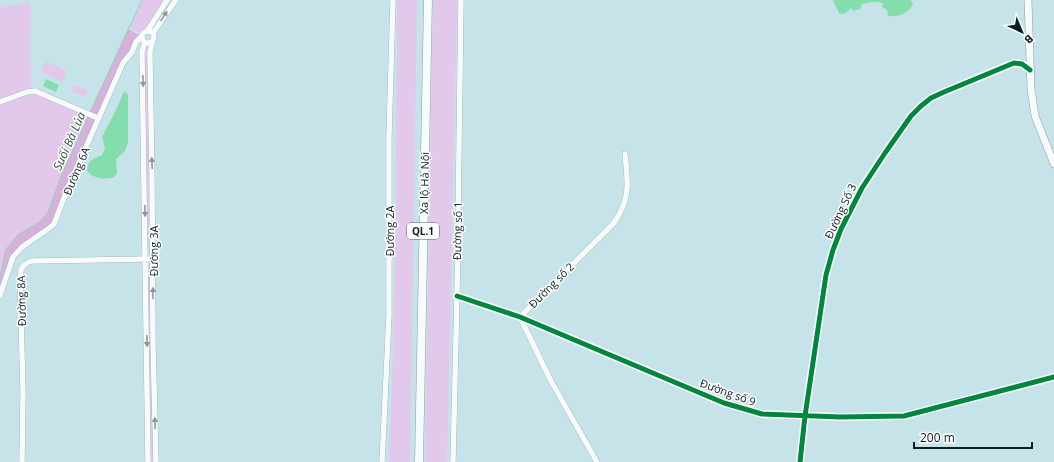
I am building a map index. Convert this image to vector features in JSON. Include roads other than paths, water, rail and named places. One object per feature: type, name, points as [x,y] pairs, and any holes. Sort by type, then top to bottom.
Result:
[{"type":"highway","name":"Xa lộ Hà Nội","points":[[414,462],[422,0]]},
{"type":"highway","name":"Xa lộ Hà Nội","points":[[419,462],[428,0]]},
{"type":"main road","points":[[1028,0],[1031,89],[1035,116],[1054,164]]},
{"type":"street","points":[[168,0],[148,30],[144,32],[142,36],[145,42],[149,43],[153,40],[153,33],[176,0]]},
{"type":"street","name":"Đường 2A","points":[[382,462],[389,315],[389,135],[393,0]]},
{"type":"street","name":"Đường số 1","points":[[453,462],[461,0]]},
{"type":"street","points":[[148,30],[153,33]]},
{"type":"street","name":"Đường 6A","points":[[0,295],[13,257],[22,247],[48,230],[54,224],[96,118],[123,63],[132,52],[136,42],[142,36]]},
{"type":"street","name":"Đường 3A","points":[[153,40],[150,51],[150,59],[156,462]]},
{"type":"street","name":"Đường 3A","points":[[145,42],[142,54],[148,462]]},
{"type":"street","points":[[132,52],[142,54]]},
{"type":"street","name":"Đường Số 3","points":[[800,462],[805,416],[824,286],[830,260],[845,221],[873,169],[911,116],[931,98],[1014,63],[1022,64],[1030,70]]},
{"type":"street","points":[[0,102],[27,92],[35,91],[96,118]]},
{"type":"street","name":"Đường số 2","points":[[597,462],[551,381],[520,317],[613,224],[619,216],[626,200],[628,187],[625,154]]},
{"type":"street","points":[[146,260],[152,259]]},
{"type":"street","name":"Đường 8A","points":[[22,462],[23,393],[20,271],[22,266],[32,260],[146,260]]},
{"type":"street","name":"Đường số 9","points":[[457,296],[520,317],[724,403],[762,414],[805,416],[904,416],[1054,377]]},
{"type":"waterway","name":"Suối Bà Lúa","points":[[90,112],[142,0]]},
{"type":"waterway","name":"Suối Bà Lúa","points":[[0,276],[6,249],[19,234],[40,222],[48,212],[62,174],[88,117]]}]
